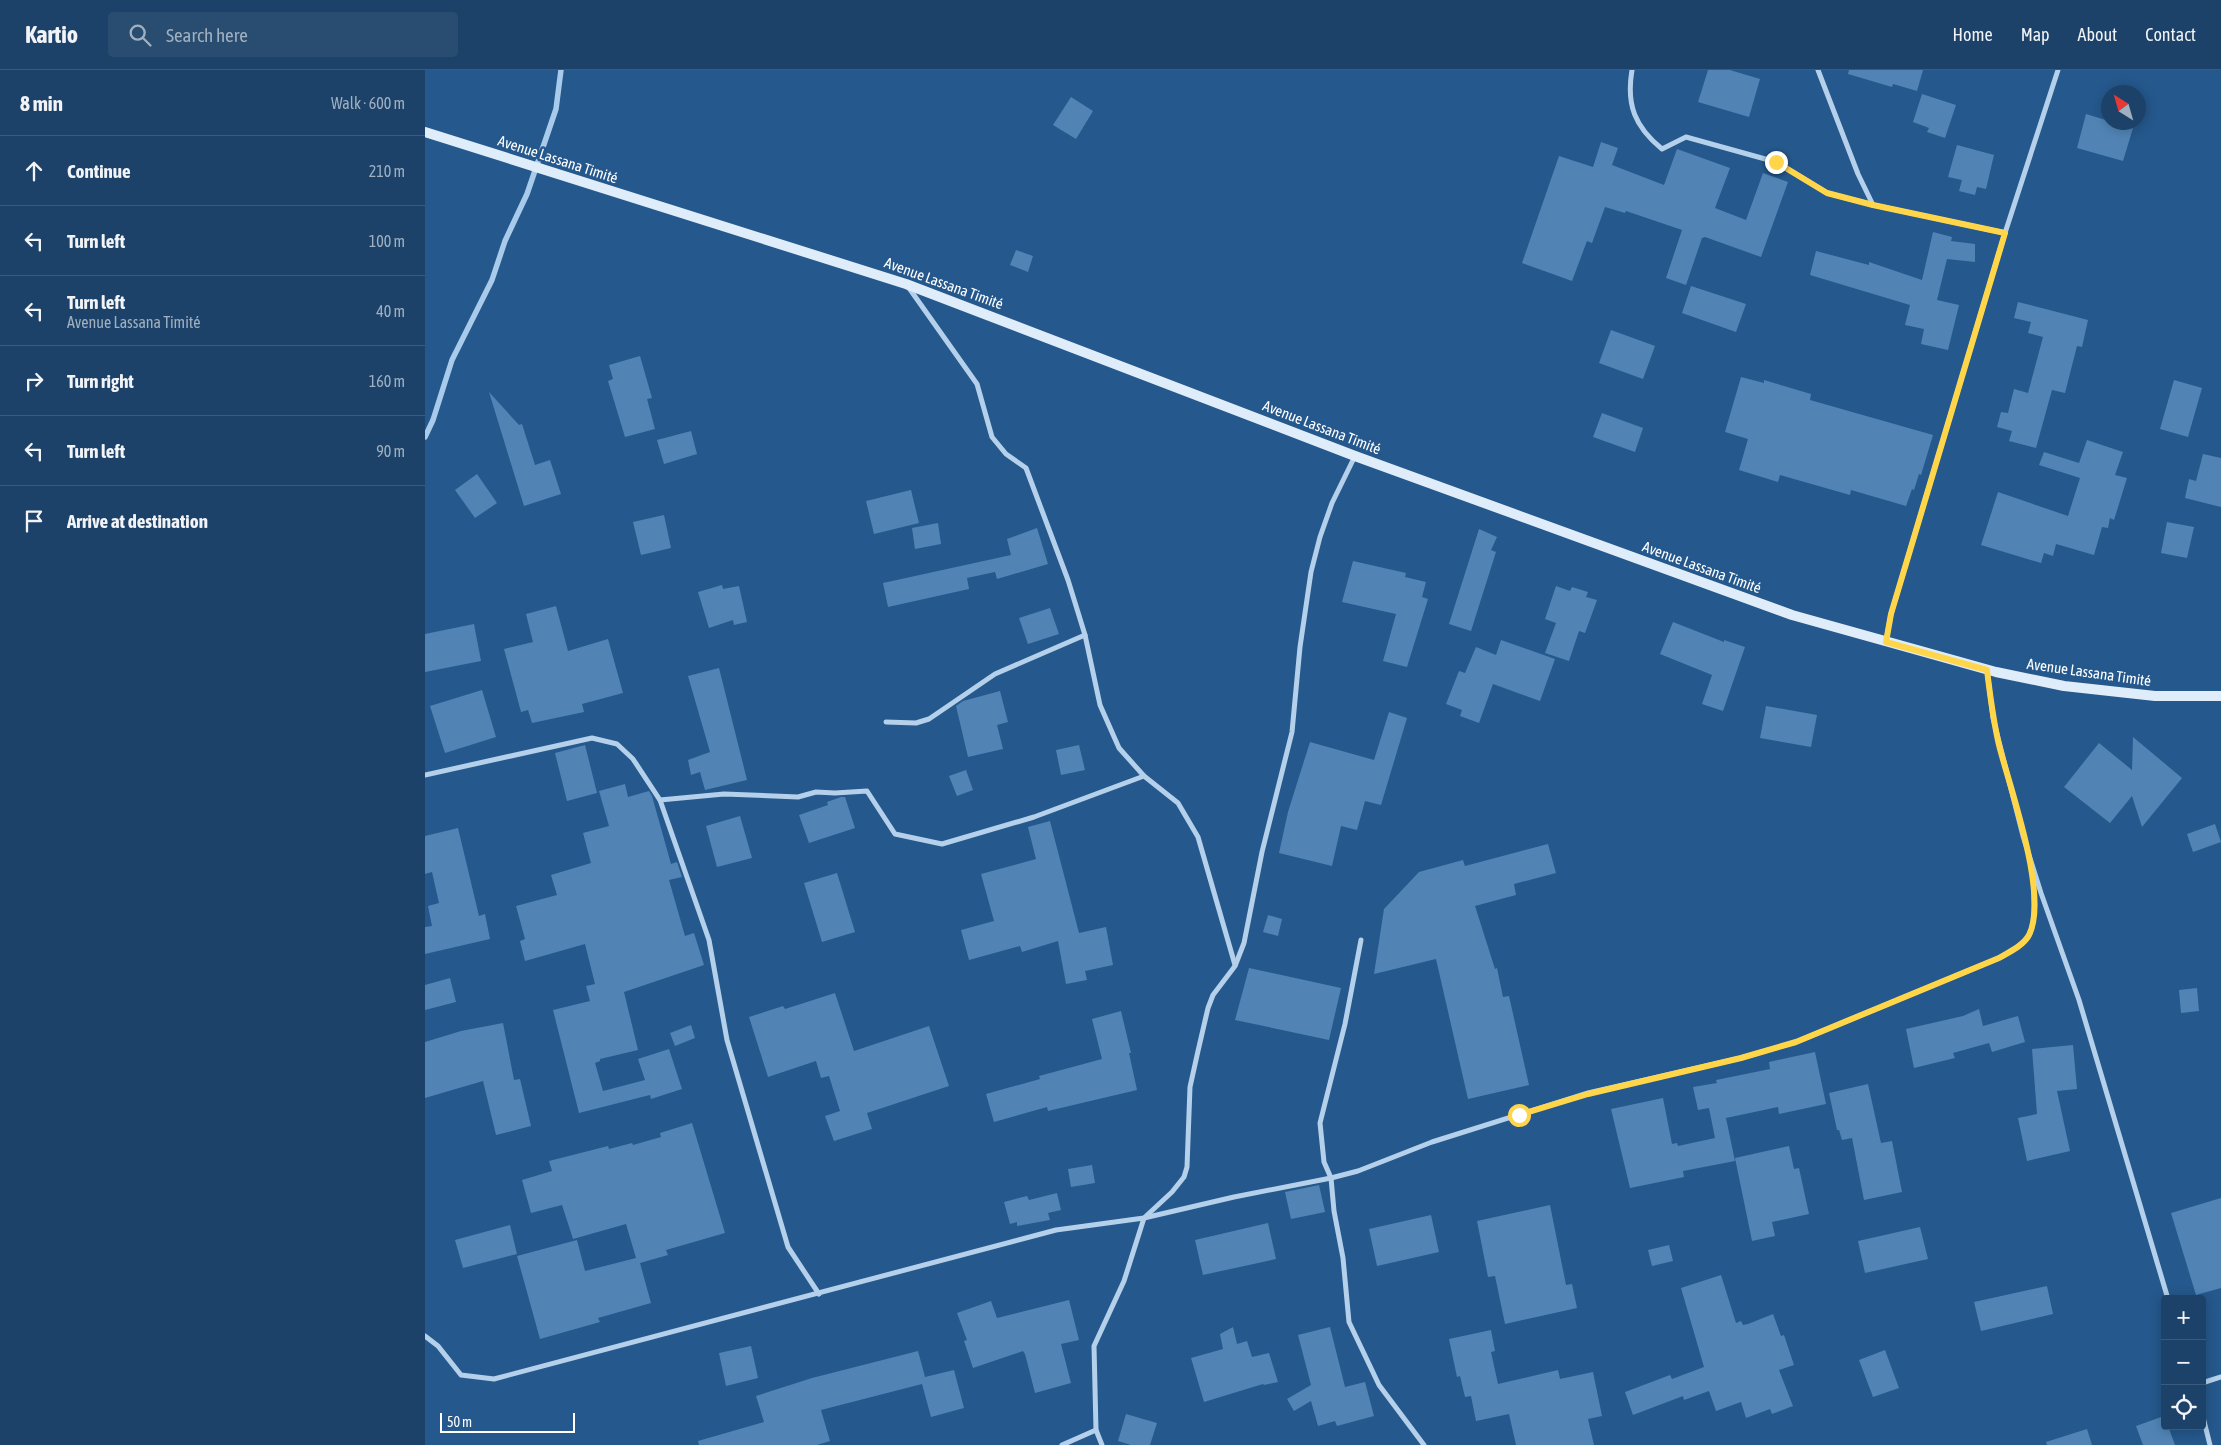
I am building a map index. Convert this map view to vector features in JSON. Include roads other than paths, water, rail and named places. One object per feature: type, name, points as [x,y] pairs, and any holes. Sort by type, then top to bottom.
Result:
[{"type":"street","points":[[1632,70],[1631,104],[1635,117],[1650,139],[1663,149],[1686,137],[1776,162],[1827,193],[1873,205],[2005,233]]},
{"type":"street","points":[[1819,70],[1858,174],[1873,205]]},
{"type":"street","points":[[1886,642],[1891,614],[2005,233],[2058,70]]},
{"type":"street","name":"Avenue Lassana Timité","points":[[425,132],[906,284],[1355,456],[1792,615],[1987,670],[2064,686],[2155,696],[2221,696]]},
{"type":"street","points":[[906,284],[977,384],[993,437],[1007,454],[1026,468],[1068,580],[1085,636],[1100,705],[1119,748],[1144,776],[1178,803],[1198,837],[1235,966]]},
{"type":"street","points":[[1102,1445],[1096,1430],[1094,1346],[1124,1281],[1143,1218],[1172,1192],[1184,1177],[1188,1152],[1190,1087],[1206,1017],[1213,995],[1235,966],[1245,943],[1262,852],[1292,732],[1299,647],[1311,572],[1320,537],[1332,503],[1355,456]]},
{"type":"street","points":[[886,722],[916,723],[929,719],[995,674],[1085,636]]},
{"type":"street","points":[[1987,670],[1993,718],[2032,866],[2079,1000],[2167,1295]]},
{"type":"street","points":[[425,775],[592,738],[617,744],[633,759],[660,800],[709,940],[727,1040],[788,1247],[819,1294]]},
{"type":"street","points":[[660,800],[724,794],[799,797],[816,792],[867,791],[895,834],[941,844],[1034,817],[1144,776]]},
{"type":"street","points":[[425,1336],[438,1346],[461,1375],[494,1379],[1056,1230],[1143,1218],[1234,1196],[1331,1178],[1358,1171],[1432,1142],[1588,1094],[1741,1058],[1796,1042],[1999,958],[2017,948],[2029,936],[2034,900],[2032,866]]},
{"type":"street","points":[[1361,940],[1345,1024],[1320,1123],[1324,1162],[1331,1178],[1334,1211],[1343,1258],[1349,1322],[1379,1385],[1424,1445]]},
{"type":"street","points":[[2206,1382],[2221,1377]]},
{"type":"street","points":[[2206,1427],[2211,1445]]},
{"type":"street","points":[[1062,1445],[1096,1430]]},
{"type":"waterway","points":[[425,437],[433,420],[452,360],[492,280],[505,241],[527,194],[556,109],[561,70]]}]
